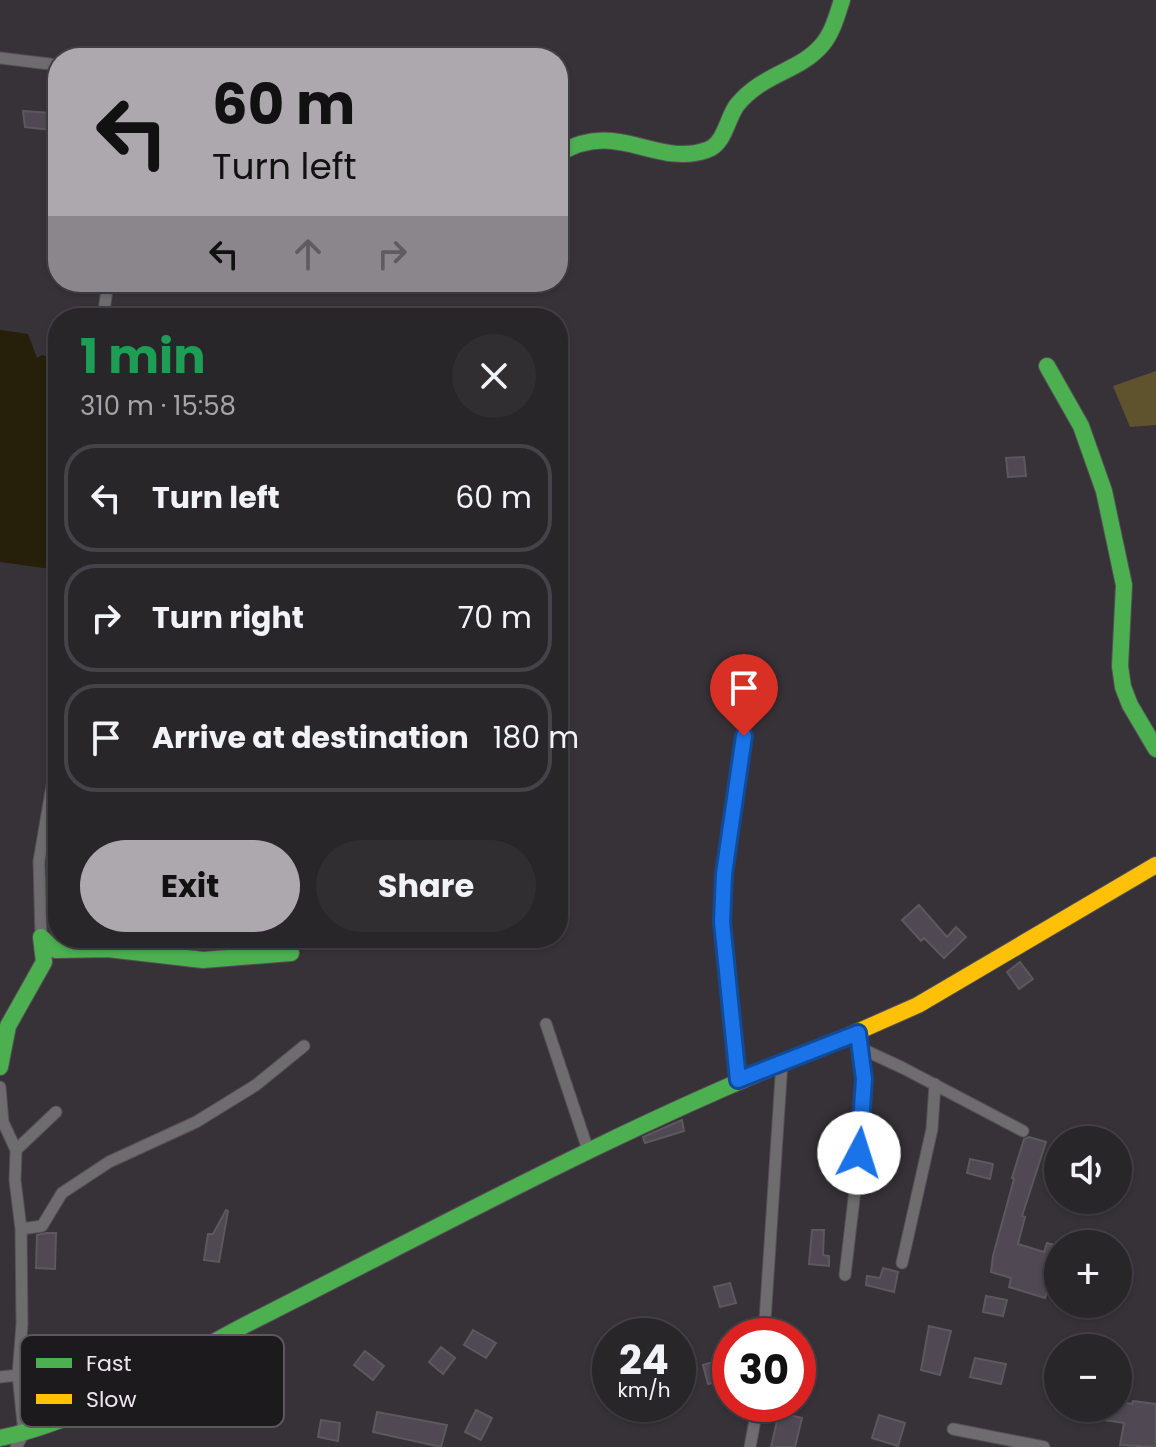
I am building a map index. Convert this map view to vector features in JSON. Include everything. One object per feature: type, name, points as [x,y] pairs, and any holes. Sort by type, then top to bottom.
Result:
[{"type":"street","points":[[568,146],[585,139],[671,151],[697,152],[713,147],[734,108],[754,88],[797,66],[821,46],[842,0]]},
{"type":"street","points":[[0,58],[48,64]]},
{"type":"street","points":[[1047,366],[1090,442],[1107,499],[1124,584],[1121,677],[1124,692],[1156,749]]},
{"type":"street","points":[[738,1080],[722,922],[724,874],[744,736]]},
{"type":"street","points":[[0,1067],[8,1026],[44,962],[39,861],[48,809]]},
{"type":"street","points":[[226,1335],[738,1080],[782,1062],[859,1040],[1156,865]]},
{"type":"street","points":[[41,937],[48,944]]},
{"type":"street","points":[[53,948],[108,949],[203,960],[291,953]]},
{"type":"street","points":[[546,1024],[589,1153]]},
{"type":"street","points":[[859,1040],[1023,1131]]},
{"type":"street","points":[[845,1275],[863,1122],[864,1079],[859,1040]]},
{"type":"street","points":[[21,1229],[42,1226],[62,1193],[109,1162],[196,1122],[256,1085],[304,1046]]},
{"type":"street","points":[[765,1318],[782,1062]]},
{"type":"street","points":[[902,1263],[932,1129],[935,1084]]},
{"type":"street","points":[[0,1087],[2,1122],[16,1150],[15,1180],[21,1229],[21,1335]]},
{"type":"street","points":[[16,1150],[56,1112]]},
{"type":"street","points":[[20,1350],[20,1440]]},
{"type":"street","points":[[0,1377],[18,1375]]},
{"type":"street","points":[[750,1447],[755,1422]]},
{"type":"street","points":[[0,1438],[20,1440],[49,1427]]},
{"type":"street","points":[[953,1429],[1044,1447]]},
{"type":"shaded area","points":[[0,330],[28,334],[37,358],[42,355],[48,357],[48,569],[0,562]]},
{"type":"shaded area","points":[[1156,371],[1156,425],[1130,427],[1113,386]]},
{"type":"building","points":[[23,111],[48,113],[48,130],[25,127]]},
{"type":"building","points":[[1024,457],[1026,476],[1008,477],[1006,458]]},
{"type":"building","points":[[919,905],[947,937],[956,927],[966,937],[944,958],[924,938],[921,941],[902,920]]},
{"type":"building","points":[[1020,962],[1033,979],[1019,989],[1007,972]]},
{"type":"building","points":[[682,1120],[684,1131],[645,1143],[643,1137]]},
{"type":"building","points":[[1029,1137],[1044,1141],[1022,1216],[1025,1217],[1018,1244],[1044,1252],[1044,1298],[1009,1287],[1011,1278],[991,1272],[1024,1139]]},
{"type":"building","points":[[970,1159],[993,1164],[990,1179],[967,1173]]},
{"type":"building","points":[[226,1210],[219,1262],[204,1260],[208,1234],[213,1234]]},
{"type":"building","points":[[812,1230],[824,1230],[823,1255],[829,1256],[829,1266],[809,1264]]},
{"type":"building","points":[[56,1233],[55,1269],[36,1268],[37,1235]]},
{"type":"building","points":[[883,1268],[898,1272],[894,1292],[866,1285],[867,1276],[880,1278]]},
{"type":"building","points":[[730,1283],[736,1303],[720,1307],[714,1287]]},
{"type":"building","points":[[986,1296],[1007,1300],[1003,1316],[983,1312]]},
{"type":"building","points":[[929,1326],[951,1331],[940,1375],[921,1370]]},
{"type":"building","points":[[473,1330],[496,1343],[486,1358],[464,1345]]},
{"type":"building","points":[[441,1347],[455,1358],[443,1374],[429,1362]]},
{"type":"building","points":[[365,1351],[384,1366],[373,1380],[354,1365]]},
{"type":"building","points":[[975,1358],[1006,1364],[1001,1384],[970,1377]]},
{"type":"building","points":[[712,1362],[712,1383],[708,1384],[703,1365]]},
{"type":"building","points":[[1133,1401],[1156,1404],[1156,1447],[1120,1445],[1124,1423],[1117,1422],[1132,1422]]},
{"type":"building","points":[[476,1410],[492,1418],[481,1440],[465,1432]]},
{"type":"building","points":[[377,1412],[447,1425],[441,1447],[373,1432]]},
{"type":"building","points":[[879,1415],[905,1423],[898,1446],[872,1438]]},
{"type":"building","points":[[321,1420],[340,1423],[338,1441],[318,1437]]},
{"type":"building","points":[[777,1422],[801,1422],[795,1447],[771,1447]]},
{"type":"traffic: fast","points":[[568,149],[599,141],[688,154],[713,147],[722,137],[737,105],[747,94],[803,61],[822,45],[832,29],[842,0]]},
{"type":"traffic: fast","points":[[1047,366],[1081,426],[1104,491],[1124,585],[1120,666],[1123,687],[1156,749]]},
{"type":"traffic: fast","points":[[0,1067],[8,1026],[44,962],[41,937],[48,944]]},
{"type":"traffic: fast","points":[[53,948],[108,949],[203,960],[291,953]]},
{"type":"traffic: fast","points":[[227,1335],[605,1143],[823,1047]]},
{"type":"traffic: fast","points":[[0,1438],[40,1427]]},
{"type":"traffic: slow","points":[[823,1047],[918,1005],[1156,865]]},
{"type":"route","points":[[744,736],[724,874],[722,922],[738,1080],[858,1033],[864,1079],[859,1153]]}]
